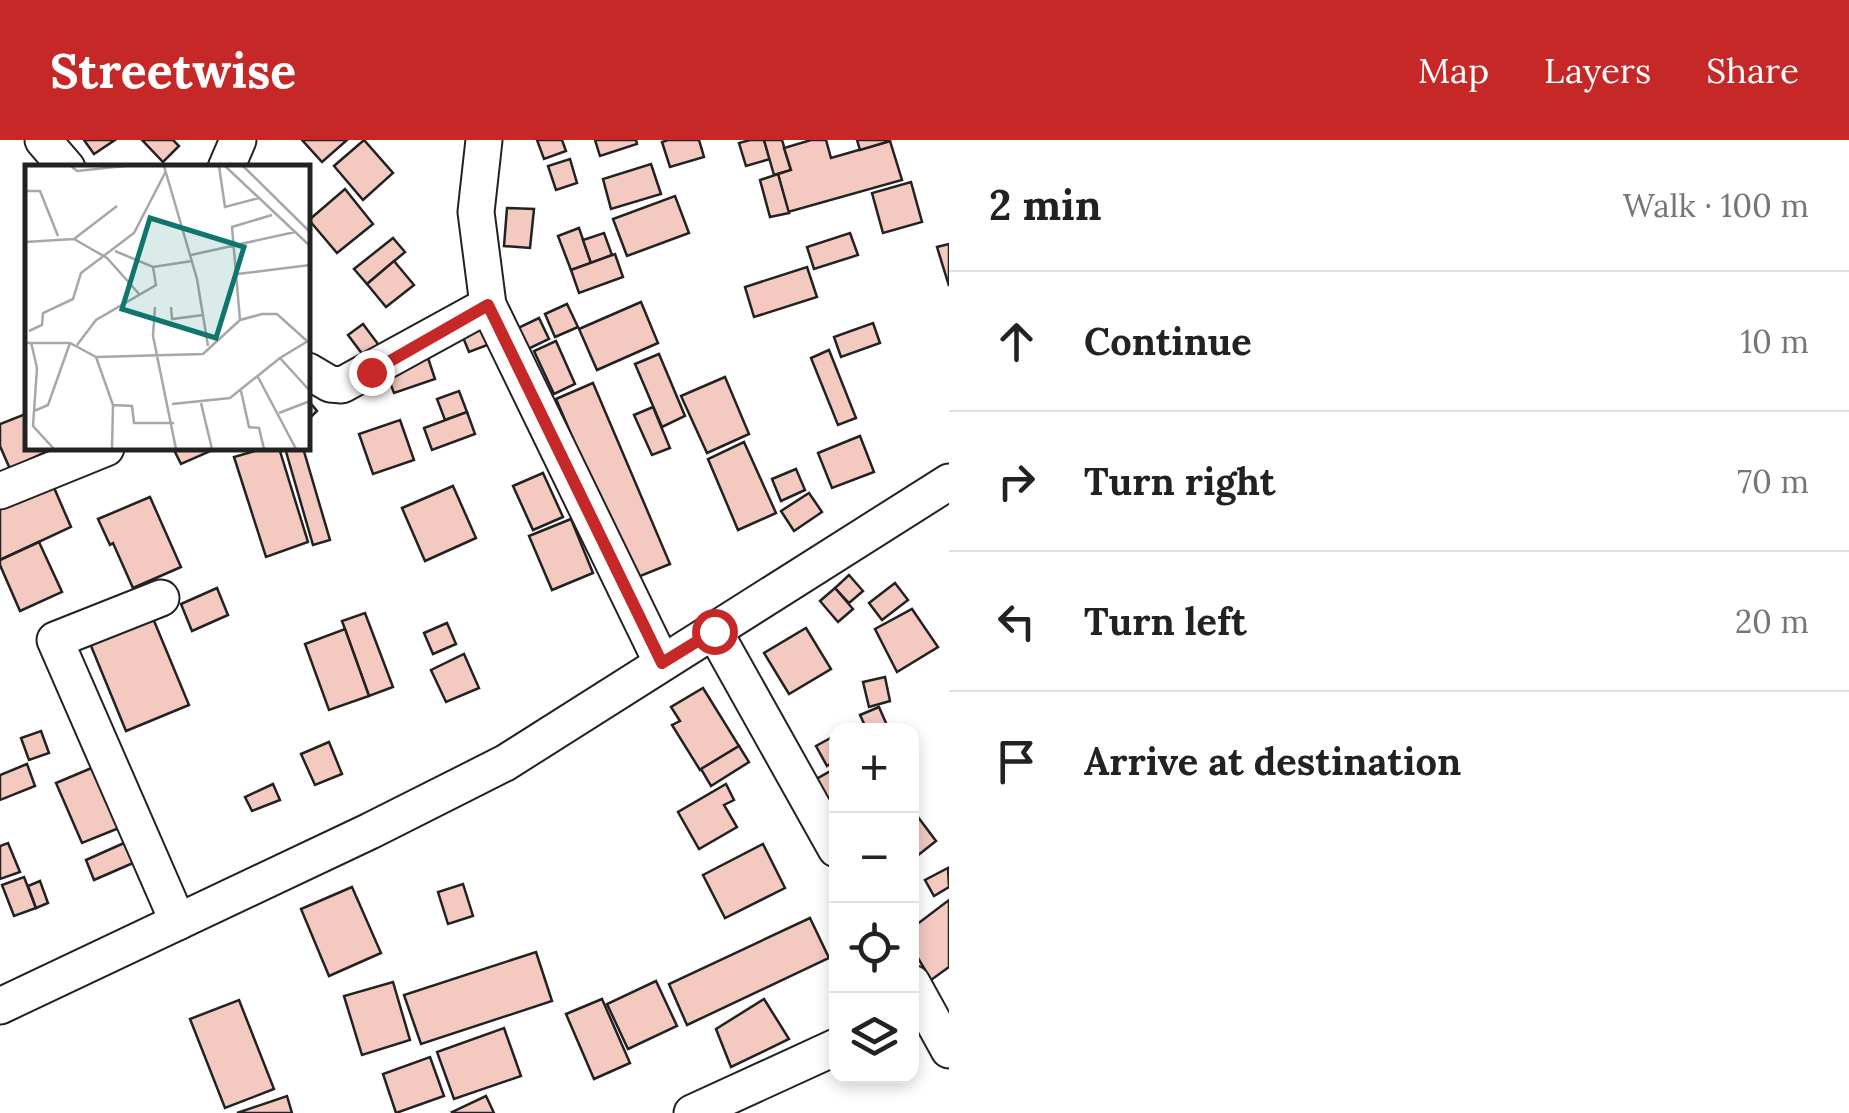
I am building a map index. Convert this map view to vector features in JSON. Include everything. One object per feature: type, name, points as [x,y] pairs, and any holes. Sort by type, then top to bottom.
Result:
[{"type":"street","points":[[44,140],[65,165]]},
{"type":"street","points":[[227,165],[238,140]]},
{"type":"street","points":[[484,140],[476,212],[488,305],[662,663]]},
{"type":"street","points":[[310,371],[330,384],[342,386],[488,305]]},
{"type":"street","points":[[0,491],[101,450]]},
{"type":"street","points":[[0,1006],[505,763],[949,482]]},
{"type":"street","points":[[161,598],[56,640],[178,922]]},
{"type":"street","points":[[714,631],[829,837]]},
{"type":"street","points":[[924,999],[949,1050]]},
{"type":"street","points":[[692,1113],[829,1049]]},
{"type":"building","points":[[84,140],[115,140],[94,154]]},
{"type":"building","points":[[142,140],[173,140],[179,146],[163,162]]},
{"type":"building","points":[[302,140],[347,140],[322,162]]},
{"type":"building","points":[[364,140],[393,173],[363,200],[334,166]]},
{"type":"building","points":[[537,140],[562,140],[566,151],[544,159]]},
{"type":"building","points":[[595,140],[636,140],[637,144],[600,156]]},
{"type":"building","points":[[699,140],[704,157],[670,167],[662,142]]},
{"type":"building","points":[[764,140],[770,159],[746,166],[739,143]]},
{"type":"building","points":[[764,140],[782,140],[791,170],[774,175]]},
{"type":"building","points":[[826,140],[831,158],[890,141],[902,180],[788,212],[778,174],[791,170],[784,148]]},
{"type":"building","points":[[857,140],[890,140],[890,141],[860,150]]},
{"type":"building","points":[[570,159],[577,183],[556,190],[548,166]]},
{"type":"building","points":[[651,164],[661,194],[611,209],[603,179]]},
{"type":"building","points":[[778,174],[789,213],[770,217],[760,180]]},
{"type":"building","points":[[911,182],[922,222],[883,233],[872,193]]},
{"type":"building","points":[[345,189],[373,224],[337,253],[310,219]]},
{"type":"building","points":[[675,196],[689,233],[627,256],[613,219]]},
{"type":"building","points":[[507,208],[534,209],[530,248],[504,246]]},
{"type":"building","points":[[579,228],[591,263],[571,270],[558,236]]},
{"type":"building","points":[[604,233],[612,255],[591,263],[583,240]]},
{"type":"building","points":[[850,233],[858,255],[814,269],[807,247]]},
{"type":"building","points":[[393,238],[405,252],[367,284],[354,269]]},
{"type":"building","points":[[949,244],[949,286],[937,247]]},
{"type":"building","points":[[615,254],[623,277],[579,293],[571,270]]},
{"type":"building","points":[[394,261],[414,285],[386,307],[367,284]]},
{"type":"building","points":[[807,267],[817,297],[754,317],[745,287]]},
{"type":"building","points":[[641,302],[658,343],[597,370],[579,329]]},
{"type":"building","points":[[567,304],[578,327],[555,337],[545,314]]},
{"type":"building","points":[[539,318],[549,339],[528,349],[518,328]]},
{"type":"building","points":[[873,323],[880,343],[841,357],[834,337]]},
{"type":"building","points":[[363,324],[387,356],[372,367],[348,335]]},
{"type":"building","points":[[483,327],[490,344],[469,352],[462,335]]},
{"type":"building","points":[[556,341],[575,384],[554,394],[534,351]]},
{"type":"building","points":[[829,350],[856,418],[838,425],[811,358]]},
{"type":"building","points":[[426,352],[435,379],[394,393],[384,367]]},
{"type":"building","points":[[659,354],[685,416],[662,427],[635,364]]},
{"type":"building","points":[[725,377],[749,434],[707,453],[681,396]]},
{"type":"building","points":[[593,383],[670,564],[633,579],[556,399]]},
{"type":"building","points":[[459,391],[467,412],[445,420],[437,399]]},
{"type":"building","points":[[653,407],[670,448],[652,455],[634,415]]},
{"type":"building","points":[[467,412],[475,434],[432,450],[424,428]]},
{"type":"building","points":[[25,414],[25,450],[46,452],[10,469],[0,446],[0,424]]},
{"type":"building","points":[[400,420],[414,460],[373,474],[359,434]]},
{"type":"building","points":[[860,436],[874,472],[832,488],[818,453]]},
{"type":"building","points":[[744,442],[776,513],[738,530],[708,459]]},
{"type":"building","points":[[174,450],[213,450],[181,464]]},
{"type":"building","points":[[258,450],[280,450],[308,542],[266,557],[234,457]]},
{"type":"building","points":[[286,450],[304,450],[330,540],[313,545]]},
{"type":"building","points":[[796,469],[805,490],[781,501],[772,479]]},
{"type":"building","points":[[543,473],[563,517],[533,530],[513,486]]},
{"type":"building","points":[[52,483],[71,527],[0,560],[0,507]]},
{"type":"building","points":[[453,486],[476,538],[425,561],[402,508]]},
{"type":"building","points":[[809,493],[822,512],[794,531],[781,511]]},
{"type":"building","points":[[150,497],[181,567],[133,588],[98,519]]},
{"type":"building","points":[[571,519],[593,573],[552,590],[529,536]]},
{"type":"building","points":[[39,542],[62,592],[20,611],[0,560]]},
{"type":"building","points":[[849,575],[863,591],[849,603],[835,588]]},
{"type":"building","points":[[895,583],[908,600],[882,620],[869,603]]},
{"type":"building","points":[[217,588],[228,615],[192,631],[181,604]]},
{"type":"building","points":[[835,588],[853,609],[838,622],[820,601]]},
{"type":"building","points":[[912,609],[938,647],[897,672],[875,629]]},
{"type":"building","points":[[365,613],[393,687],[369,696],[342,621]]},
{"type":"building","points":[[152,616],[189,705],[126,731],[89,641]]},
{"type":"building","points":[[447,623],[456,644],[433,654],[424,633]]},
{"type":"building","points":[[806,628],[831,669],[789,694],[764,653]]},
{"type":"building","points":[[345,629],[369,696],[329,710],[305,644]]},
{"type":"building","points":[[464,654],[479,688],[446,702],[431,670]]},
{"type":"building","points":[[885,677],[890,701],[869,707],[863,682]]},
{"type":"building","points":[[703,688],[739,746],[700,770],[672,725],[680,721],[671,707]]},
{"type":"building","points":[[879,707],[886,723],[864,723],[860,715]]},
{"type":"building","points":[[41,731],[49,753],[29,760],[21,738]]},
{"type":"building","points":[[829,739],[827,766],[816,746]]},
{"type":"building","points":[[329,742],[342,774],[315,785],[301,754]]},
{"type":"building","points":[[739,746],[749,762],[711,786],[701,769]]},
{"type":"building","points":[[27,764],[35,786],[0,800],[0,775]]},
{"type":"building","points":[[94,767],[119,828],[82,843],[56,783]]},
{"type":"building","points":[[829,772],[829,812],[811,782]]},
{"type":"building","points":[[273,784],[280,800],[252,811],[245,797]]},
{"type":"building","points":[[726,784],[734,800],[724,805],[737,827],[699,849],[678,812]]},
{"type":"building","points":[[919,818],[936,841],[919,854]]},
{"type":"building","points":[[8,843],[20,872],[0,879],[0,846]]},
{"type":"building","points":[[124,843],[133,863],[94,880],[86,860]]},
{"type":"building","points":[[763,844],[785,888],[725,918],[703,875]]},
{"type":"building","points":[[948,868],[949,887],[934,896],[925,880]]},
{"type":"building","points":[[24,877],[36,908],[14,916],[2,885]]},
{"type":"building","points":[[40,881],[48,903],[36,908],[28,886]]},
{"type":"building","points":[[463,884],[473,916],[448,924],[438,892]]},
{"type":"building","points":[[352,887],[381,953],[329,976],[301,909]]},
{"type":"building","points":[[949,900],[949,967],[931,980],[919,960],[919,923]]},
{"type":"building","points":[[810,918],[829,958],[687,1025],[669,984]]},
{"type":"building","points":[[536,952],[552,1001],[421,1044],[404,995]]},
{"type":"building","points":[[656,981],[677,1026],[628,1049],[607,1004]]},
{"type":"building","points":[[393,982],[410,1040],[362,1055],[344,996]]},
{"type":"building","points":[[602,999],[630,1063],[594,1079],[566,1014]]},
{"type":"building","points":[[764,999],[789,1039],[731,1067],[716,1029]]},
{"type":"building","points":[[239,1000],[274,1089],[225,1108],[190,1019]]},
{"type":"building","points":[[504,1028],[521,1076],[454,1099],[437,1052]]},
{"type":"building","points":[[430,1057],[444,1096],[396,1113],[383,1074]]},
{"type":"building","points":[[287,1096],[292,1113],[237,1113]]},
{"type":"building","points":[[486,1096],[494,1113],[452,1112]]},
{"type":"route","points":[[371,372],[488,305],[662,663],[714,631]]}]
